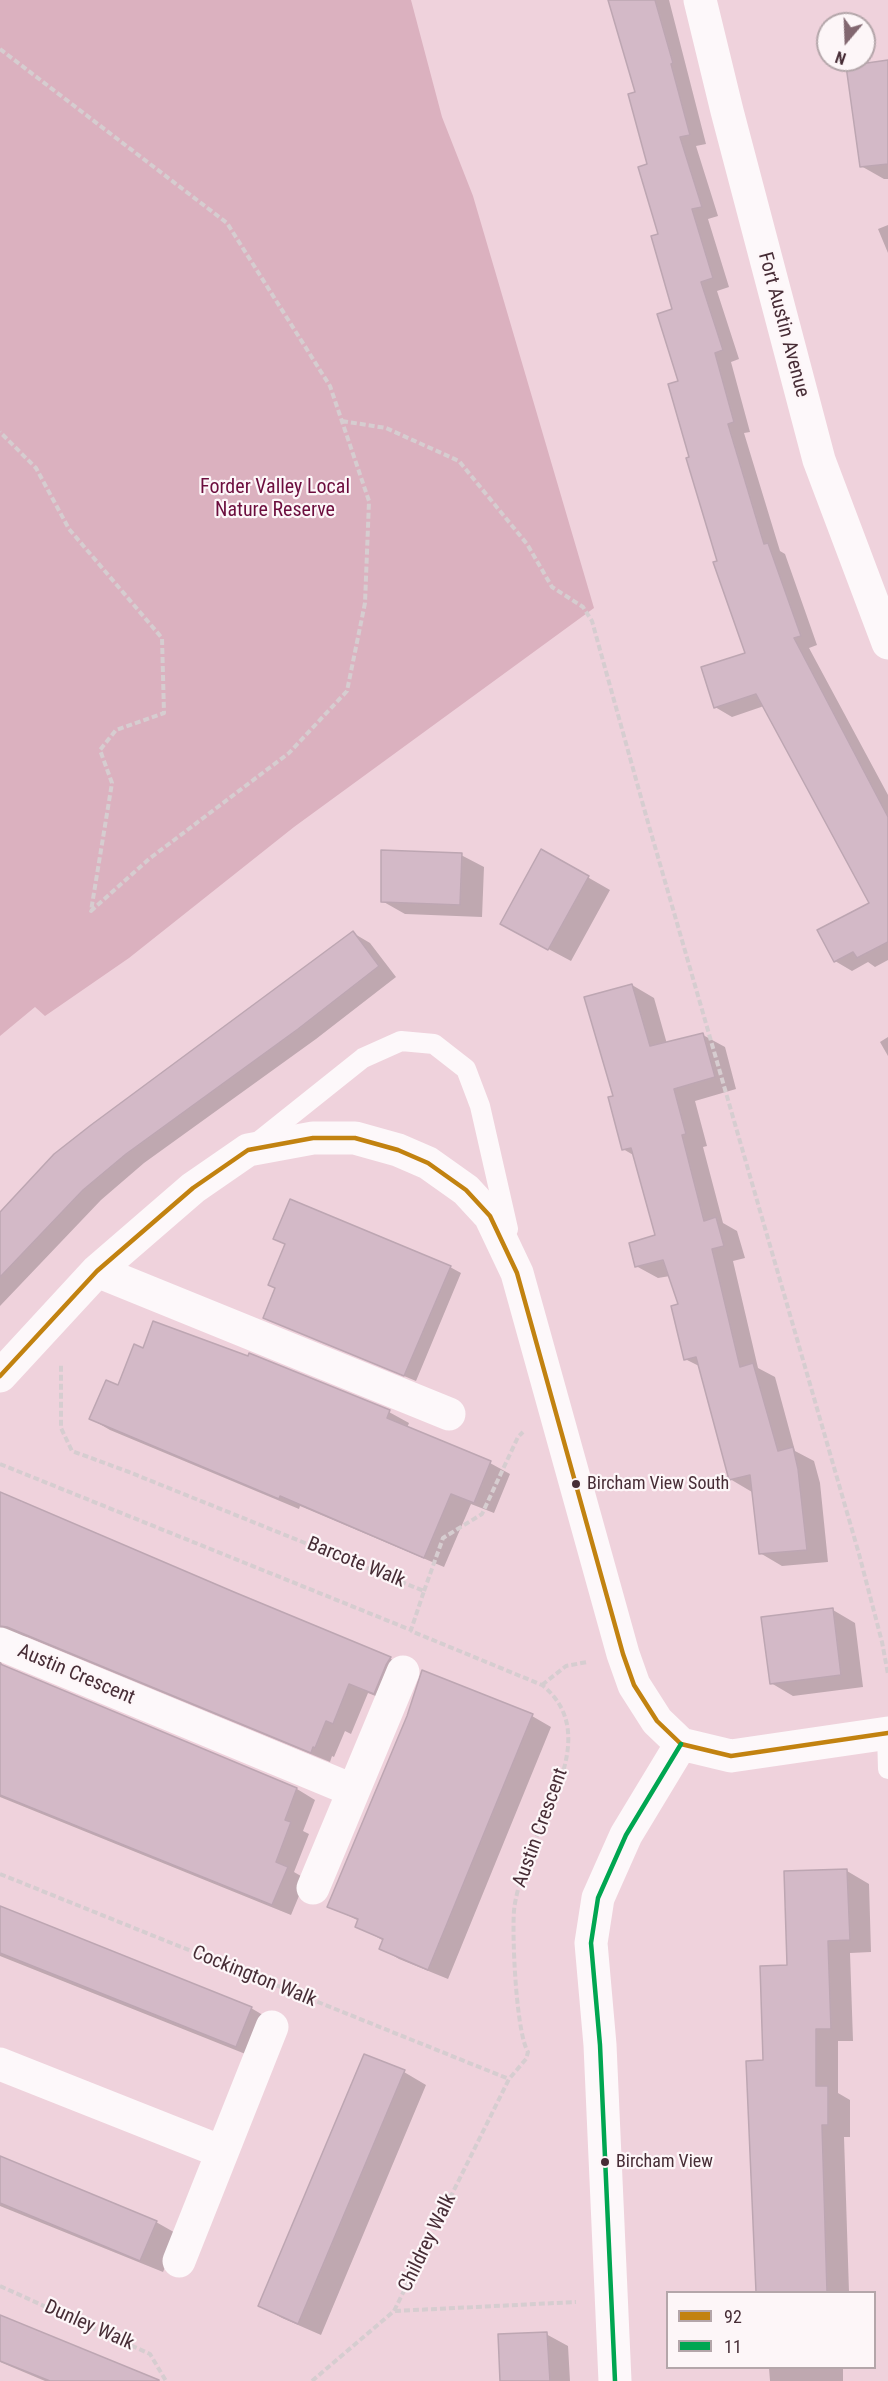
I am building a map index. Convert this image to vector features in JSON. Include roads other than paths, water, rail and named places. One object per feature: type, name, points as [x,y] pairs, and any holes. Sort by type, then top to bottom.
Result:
[{"type":"street","name":"Fort Austin Avenue","points":[[700,0],[819,460],[888,643]]},
{"type":"street","points":[[0,1376],[97,1271],[193,1188],[248,1150],[314,1138],[356,1138],[408,1154],[428,1163],[466,1190],[490,1216],[517,1273],[623,1654],[634,1685],[657,1721],[681,1744],[731,1756],[887,1733]]},
{"type":"street","points":[[97,1271],[449,1414]]},
{"type":"street","name":"Austin Crescent","points":[[0,1644],[352,1790]]},
{"type":"street","points":[[313,1888],[403,1672]]},
{"type":"street","points":[[615,2381],[600,2045],[591,1944],[598,1898],[626,1835],[681,1744]]},
{"type":"street","points":[[179,2261],[272,2027]]},
{"type":"street","points":[[0,2064],[222,2152]]},
{"type":"lane","points":[[248,1150],[363,1058],[400,1041],[434,1044],[466,1069],[480,1106],[517,1273]]},
{"type":"lane","points":[[887,1733],[888,1769]]},
{"type":"place","name":"Bircham View South","points":[[576,1484]]},
{"type":"place","name":"Bircham View","points":[[605,2162]]},
{"type":"park label","name":"Forder Valley Local Nature Reserve","points":[[275,500]]}]
